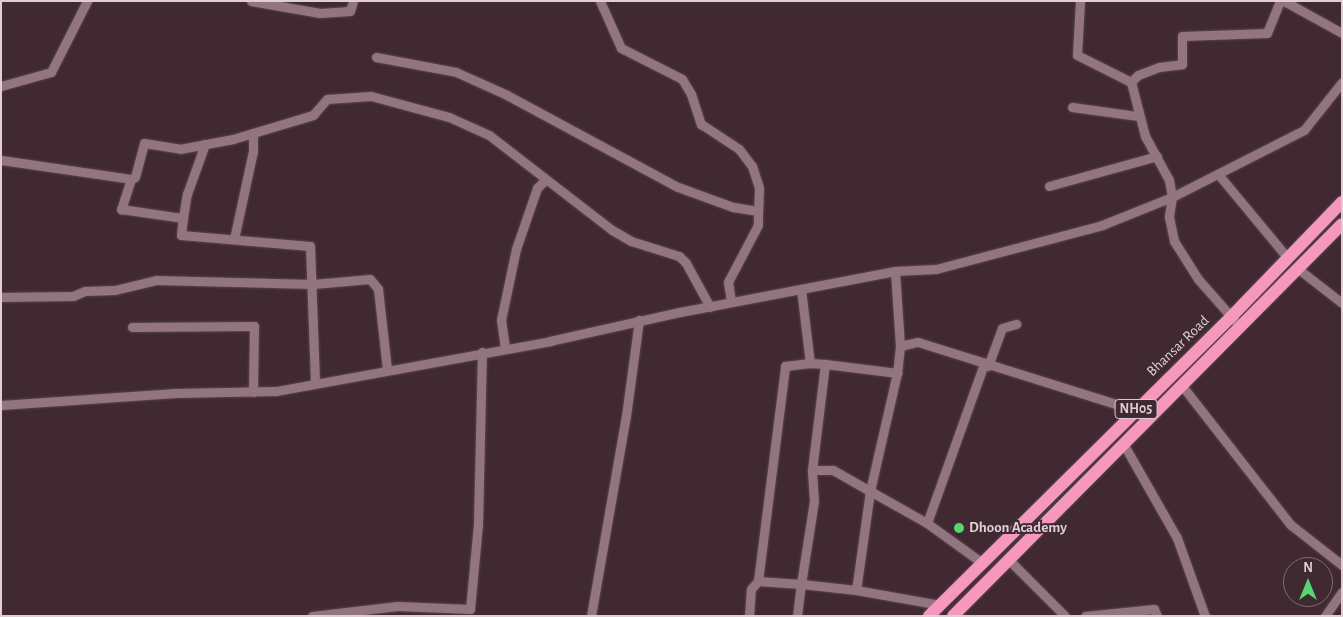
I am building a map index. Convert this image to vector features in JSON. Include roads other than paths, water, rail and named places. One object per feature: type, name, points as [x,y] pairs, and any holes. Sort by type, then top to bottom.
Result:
[{"type":"highway","name":"Bhansar Road","points":[[929,616],[981,562],[1231,317],[1342,202]]},
{"type":"highway","name":"Bhansar Road","points":[[953,616],[1183,387],[1342,224]]},
{"type":"street","points":[[1,86],[51,72],[87,1]]},
{"type":"street","points":[[251,1],[320,13],[350,11],[353,1]]},
{"type":"street","points":[[600,1],[621,48],[682,79],[702,124],[726,138],[747,160],[759,188],[758,225],[728,282],[731,302]]},
{"type":"street","points":[[1080,1],[1077,55],[1131,82]]},
{"type":"street","points":[[1131,82],[1138,75],[1159,67],[1182,64],[1182,36],[1267,32],[1280,1]]},
{"type":"street","points":[[1284,1],[1342,33]]},
{"type":"street","points":[[1296,1],[1310,14]]},
{"type":"street","points":[[376,57],[456,72],[505,94],[678,187],[733,207],[757,211]]},
{"type":"street","points":[[1131,82],[1138,116],[1170,180],[1172,197],[1169,217],[1174,241],[1198,279],[1242,327]]},
{"type":"street","points":[[1,405],[176,393],[276,391],[315,382],[342,381],[387,369],[482,352],[550,342],[639,320],[895,271],[936,269],[1102,224],[1172,197],[1304,130],[1342,82]]},
{"type":"street","points":[[183,218],[121,208],[131,179],[135,176],[144,143],[180,149],[205,144],[313,116],[327,99],[371,96],[449,117],[489,134],[519,155],[545,180],[625,238],[660,252],[679,256],[686,263],[710,307]]},
{"type":"street","points":[[1072,106],[1138,116]]},
{"type":"street","points":[[234,239],[235,221],[253,151],[252,133]]},
{"type":"street","points":[[205,144],[187,194],[181,235],[310,246],[313,284],[315,382]]},
{"type":"street","points":[[1049,186],[1157,156]]},
{"type":"street","points":[[1,160],[131,179]]},
{"type":"street","points":[[1218,174],[1287,257]]},
{"type":"street","points":[[505,348],[501,320],[516,249],[537,188],[545,180]]},
{"type":"street","points":[[1297,268],[1342,303]]},
{"type":"street","points":[[856,590],[870,490],[897,373],[900,346],[895,271]]},
{"type":"street","points":[[1,297],[73,296],[85,291],[115,290],[156,280],[313,284],[375,281],[387,369]]},
{"type":"street","points":[[801,289],[810,364]]},
{"type":"street","points":[[591,616],[626,416],[639,320]]},
{"type":"street","points":[[928,523],[986,365],[1002,328],[1016,324]]},
{"type":"street","points":[[132,327],[254,326],[253,392]]},
{"type":"street","points":[[900,346],[918,342],[986,365],[1135,410]]},
{"type":"street","points":[[312,616],[360,612],[470,612],[478,525],[482,352]]},
{"type":"street","points":[[749,616],[751,590],[758,581],[785,366],[825,364],[897,373]]},
{"type":"street","points":[[797,616],[814,501],[812,470],[825,364]]},
{"type":"street","points":[[1183,387],[1291,525],[1342,565]]},
{"type":"street","points":[[1124,445],[1177,538],[1206,616]]},
{"type":"street","points":[[812,470],[833,470],[870,490],[928,523],[981,562]]},
{"type":"street","points":[[1009,560],[1065,616]]},
{"type":"street","points":[[758,581],[856,590],[940,605]]},
{"type":"street","points":[[1325,616],[1342,592]]},
{"type":"street","points":[[1085,616],[1154,609],[1157,616]]},
{"type":"place","name":"Dhoon Academy","points":[[959,528]]}]
